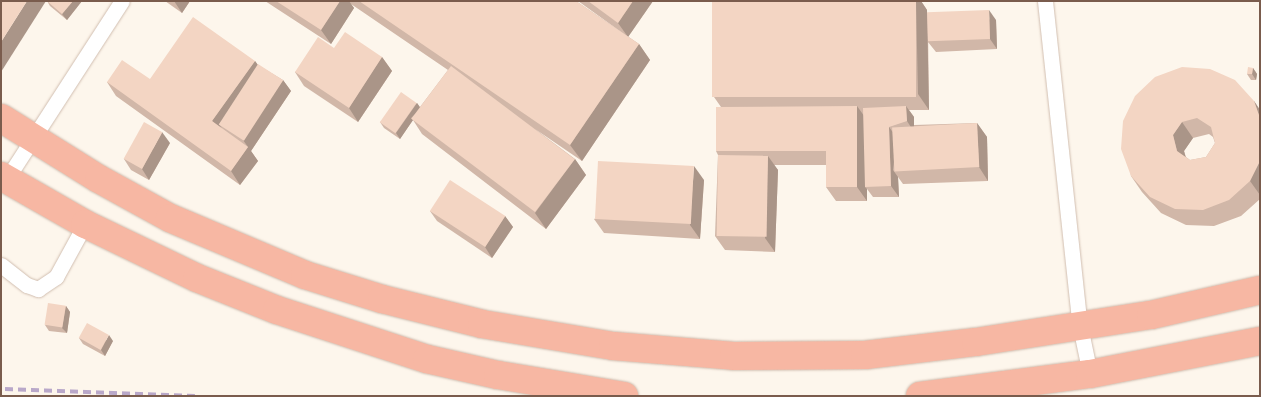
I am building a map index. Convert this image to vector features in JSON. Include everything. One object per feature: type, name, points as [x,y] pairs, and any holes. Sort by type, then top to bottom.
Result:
[{"type":"highway","points":[[1,118],[170,218],[246,251],[374,296],[482,324],[613,346],[734,356],[865,355],[1151,315],[1260,290]]},
{"type":"highway","points":[[4,178],[86,224],[197,278],[357,337],[427,359],[498,375],[624,396]]},
{"type":"highway","points":[[920,396],[1090,374],[1260,341]]},
{"type":"lane","points":[[4,178],[34,139],[122,1]]},
{"type":"lane","points":[[1045,1],[1080,326],[1090,374]]},
{"type":"lane","points":[[1,265],[26,285],[38,289],[56,277],[86,224]]},
{"type":"building","points":[[1,1],[27,1],[1,42]]},
{"type":"building","points":[[47,1],[73,1],[62,14]]},
{"type":"building","points":[[276,1],[340,1],[321,30]]},
{"type":"building","points":[[359,1],[576,1],[639,44],[570,145]]},
{"type":"building","points":[[588,1],[633,1],[618,23]]},
{"type":"building","points":[[712,1],[916,1],[916,97],[712,97]]},
{"type":"building","points":[[989,10],[990,39],[928,41],[927,12]]},
{"type":"building","points":[[193,17],[255,61],[212,121],[248,147],[231,171],[107,82],[122,60],[150,79]]},
{"type":"building","points":[[345,32],[382,57],[349,108],[295,72],[318,37],[334,48]]},
{"type":"building","points":[[258,64],[283,80],[244,141],[219,124]]},
{"type":"building","points":[[451,66],[575,159],[535,212],[411,119]]},
{"type":"building","points":[[1182,67],[1210,69],[1235,80],[1254,101],[1260,118],[1260,161],[1250,181],[1229,200],[1203,210],[1175,209],[1150,197],[1131,176],[1121,149],[1123,121],[1135,96],[1155,77]],"holes":[[[1197,118],[1211,127],[1215,143],[1206,157],[1190,160],[1177,151],[1173,135],[1182,122]]]},
{"type":"building","points":[[1248,67],[1253,68],[1252,74],[1247,74]]},
{"type":"building","points":[[401,92],[417,103],[395,133],[380,122]]},
{"type":"building","points":[[857,106],[857,187],[826,187],[826,151],[716,151],[716,107]]},
{"type":"building","points":[[906,106],[907,121],[889,127],[891,186],[865,187],[863,108]]},
{"type":"building","points":[[144,122],[162,132],[142,169],[124,159]]},
{"type":"building","points":[[977,123],[979,167],[894,171],[892,127]]},
{"type":"building","points":[[718,155],[768,156],[767,237],[717,236]]},
{"type":"building","points":[[598,161],[694,166],[691,224],[595,219]]},
{"type":"building","points":[[450,180],[505,216],[485,247],[430,211]]},
{"type":"building","points":[[48,303],[66,306],[62,328],[45,325]]},
{"type":"building","points":[[87,323],[109,335],[101,350],[79,338]]},
{"type":"railway","points":[[5,389],[195,396]]}]
